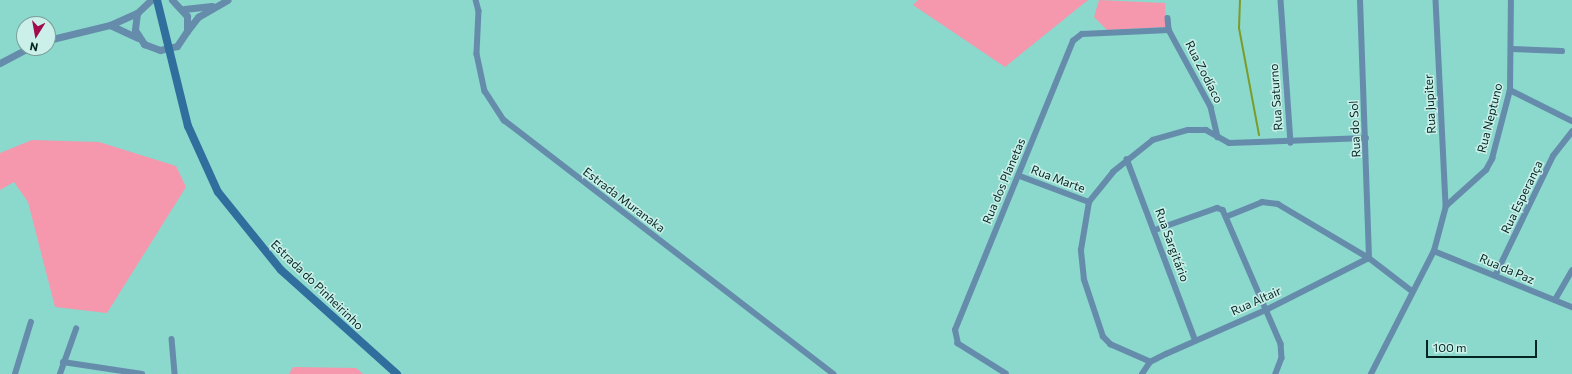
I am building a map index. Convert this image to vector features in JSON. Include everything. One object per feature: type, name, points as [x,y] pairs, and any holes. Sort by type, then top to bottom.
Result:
[{"type":"main road","name":"Estrada do Pinheirinho","points":[[157,0],[168,50],[188,126],[218,192],[280,270],[397,374]]},
{"type":"street","points":[[56,38],[110,25],[137,14],[150,0]]},
{"type":"street","points":[[172,0],[184,9],[214,6]]},
{"type":"street","points":[[110,25],[139,38],[152,49],[168,50],[177,46],[198,17],[214,6],[228,0]]},
{"type":"street","name":"Estrada Muranaka","points":[[476,0],[479,11],[477,54],[485,91],[504,120],[834,374]]},
{"type":"street","name":"Rua Saturno","points":[[1089,202],[1127,159],[1153,140],[1182,131],[1206,130],[1229,143],[1291,143],[1281,0]]},
{"type":"street","name":"Rua do Sol","points":[[1360,0],[1369,258]]},
{"type":"street","name":"Rua Jupiter","points":[[1436,0],[1446,206]]},
{"type":"street","name":"Rua Neptuno","points":[[1446,206],[1486,170],[1492,159],[1510,90],[1512,49],[1511,0]]},
{"type":"street","points":[[184,9],[187,31]]},
{"type":"street","points":[[137,14],[135,30],[139,38]]},
{"type":"street","name":"Rua Zodíaco","points":[[1168,18],[1169,30],[1205,96],[1218,137]]},
{"type":"street","name":"Rua dos Planetas","points":[[1006,374],[958,344],[955,330],[1020,176],[1073,41],[1082,34],[1169,30]]},
{"type":"street","points":[[1512,49],[1562,51]]},
{"type":"street","points":[[0,63],[16,54]]},
{"type":"street","points":[[1510,90],[1572,121]]},
{"type":"street","name":"Rua Esperança","points":[[1496,274],[1554,156],[1572,132]]},
{"type":"street","points":[[1291,143],[1366,138]]},
{"type":"street","name":"Rua Sargitário","points":[[1127,159],[1195,339]]},
{"type":"street","name":"Rua Marte","points":[[1020,176],[1089,202]]},
{"type":"street","points":[[1089,202],[1081,257],[1097,323],[1111,345],[1150,362],[1142,374]]},
{"type":"street","points":[[1228,216],[1262,202],[1278,204],[1369,258],[1412,291]]},
{"type":"street","points":[[1371,374],[1412,291],[1434,251],[1446,206]]},
{"type":"street","points":[[1155,230],[1217,208],[1228,216],[1268,309],[1281,344],[1282,358],[1276,374]]},
{"type":"street","name":"Rua da Paz","points":[[1434,251],[1496,274],[1572,308]]},
{"type":"street","name":"Rua Altair","points":[[1150,362],[1195,339],[1268,309],[1369,258]]},
{"type":"street","points":[[1555,300],[1572,271]]},
{"type":"street","points":[[15,374],[32,322]]},
{"type":"street","points":[[60,374],[76,329]]},
{"type":"street","points":[[172,339],[175,374]]},
{"type":"street","points":[[63,362],[139,373]]},
{"type":"shaded area","points":[[918,0],[1088,0],[1005,67],[913,5]]},
{"type":"shaded area","points":[[1099,0],[1165,3],[1166,27],[1107,30],[1094,17]]},
{"type":"shaded area","points":[[32,140],[99,142],[176,166],[186,187],[107,313],[55,307],[28,202],[14,182],[0,190],[0,153]]},
{"type":"shaded area","points":[[293,367],[356,368],[363,374],[289,374]]},
{"type":"waterway","points":[[1240,0],[1239,28],[1259,135]]}]
